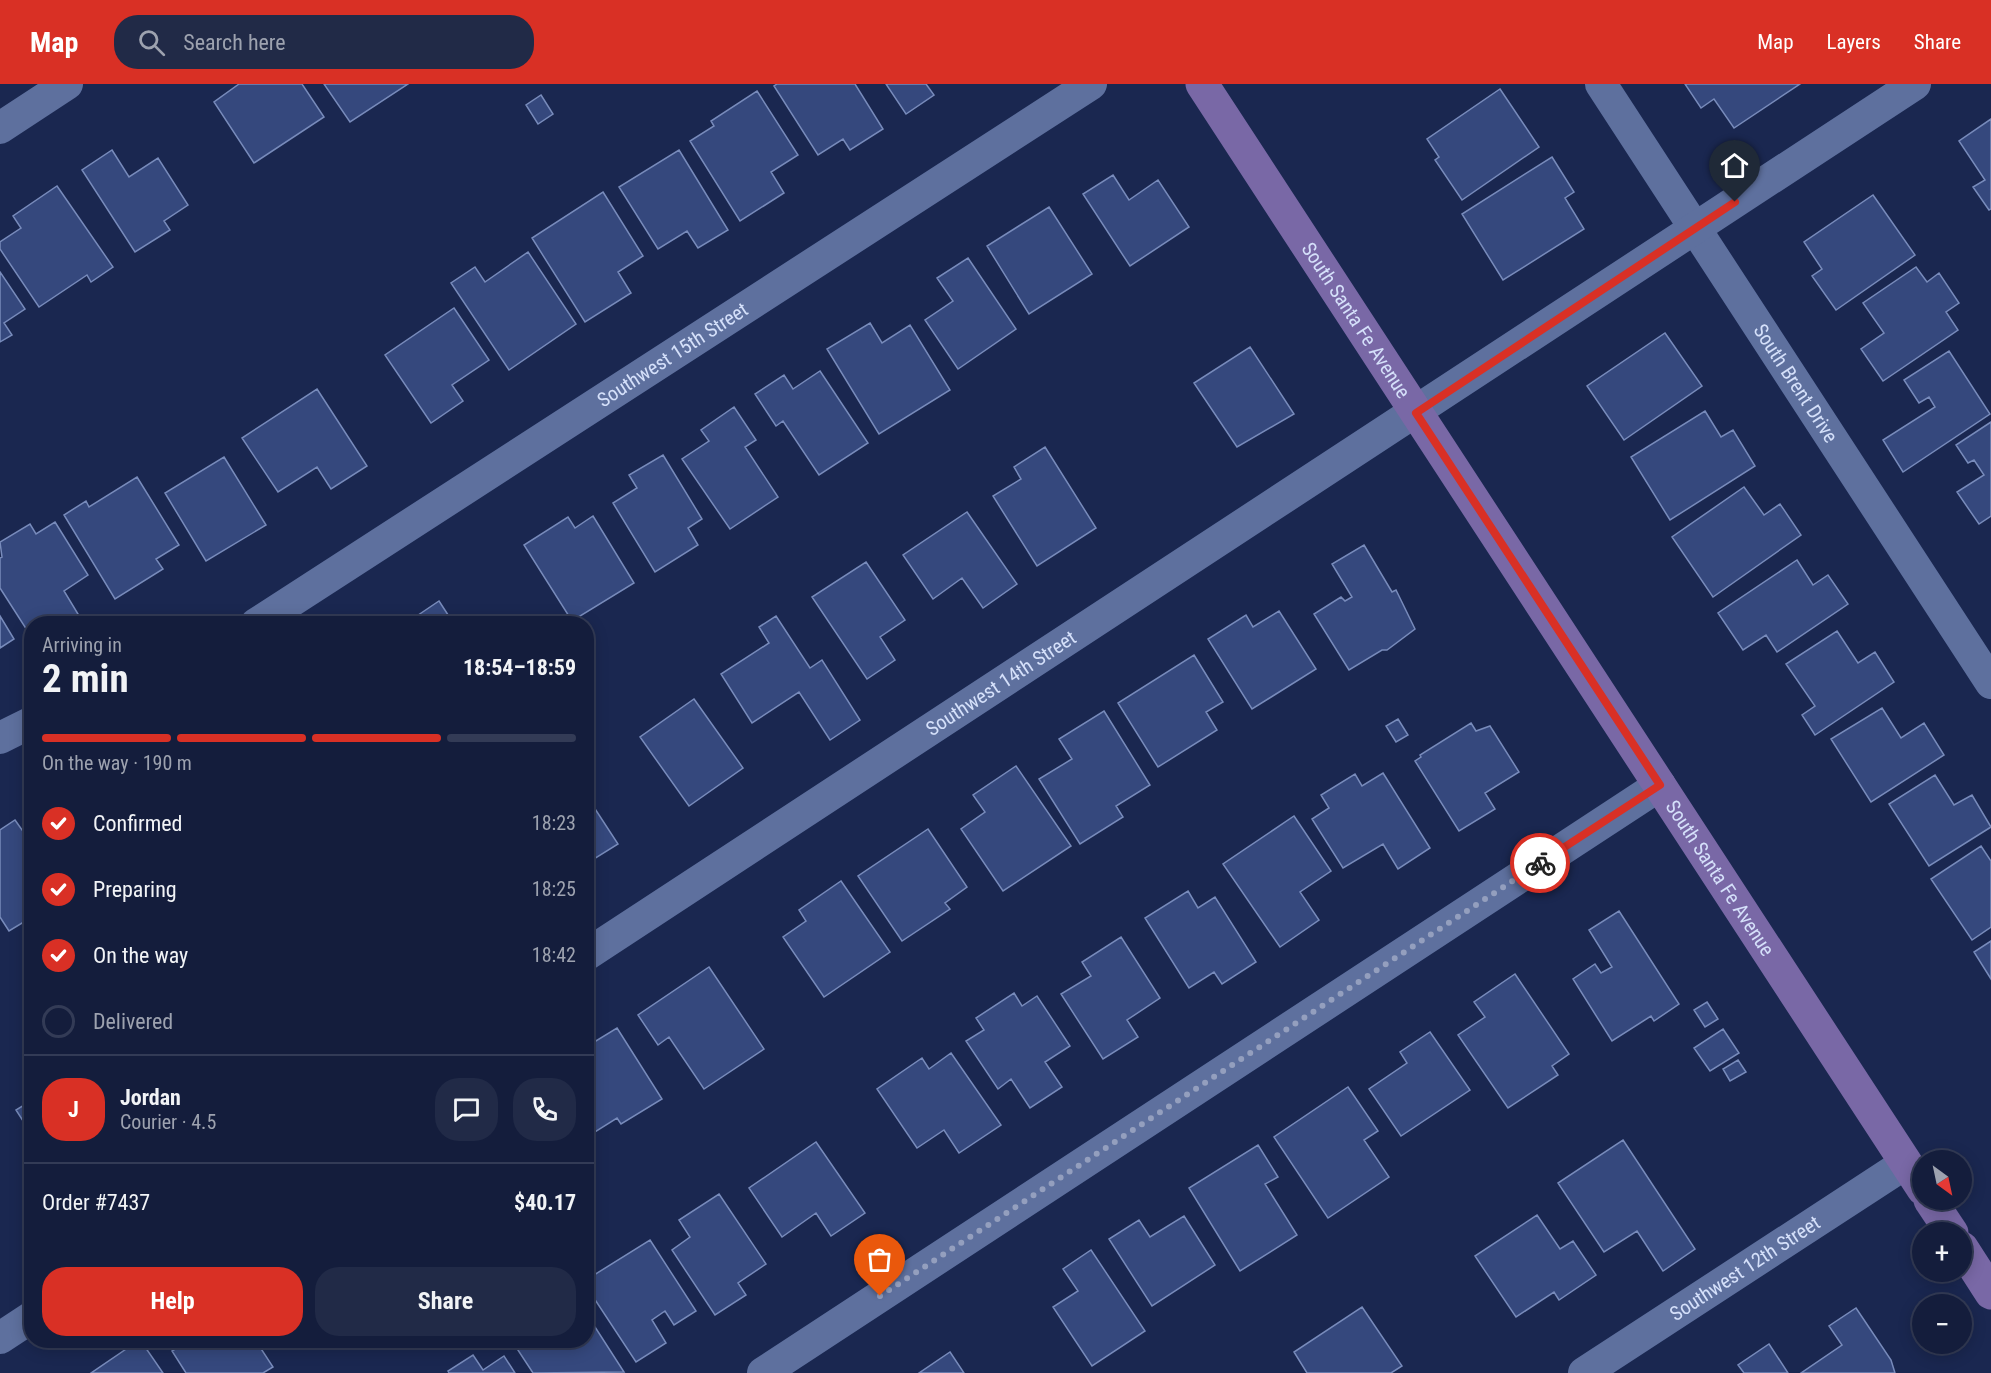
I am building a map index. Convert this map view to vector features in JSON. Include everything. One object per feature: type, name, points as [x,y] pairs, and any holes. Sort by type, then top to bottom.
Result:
[{"type":"main road","name":"South Santa Fe Avenue","points":[[1202,84],[1912,1173]]},
{"type":"main road","points":[[1972,1264],[1991,1293]]},
{"type":"street","points":[[0,128],[68,84]]},
{"type":"street","name":"Southwest 15th Street","points":[[268,616],[1091,84]]},
{"type":"street","name":"South Brent Drive","points":[[1601,84],[1991,683]]},
{"type":"street","name":"Southwest 14th Street","points":[[594,950],[1915,84]]},
{"type":"street","points":[[0,738],[24,726]]},
{"type":"street","points":[[762,1373],[1660,785]]},
{"type":"street","name":"Southwest 12th Street","points":[[1584,1373],[1912,1177]]},
{"type":"street","points":[[0,1338],[24,1322]]},
{"type":"building","points":[[239,84],[302,84],[324,117],[254,163],[214,102]]},
{"type":"building","points":[[324,84],[408,84],[350,122]]},
{"type":"building","points":[[777,84],[855,84],[883,129],[850,150],[843,139],[818,155],[774,86]]},
{"type":"building","points":[[886,84],[926,84],[934,95],[906,114]]},
{"type":"building","points":[[1685,84],[1800,84],[1734,128],[1714,99],[1701,108]]},
{"type":"building","points":[[1500,89],[1539,147],[1462,200],[1435,160],[1439,157],[1427,139]]},
{"type":"building","points":[[757,91],[798,155],[771,172],[784,193],[740,221],[690,141],[714,126],[711,121]]},
{"type":"building","points":[[541,95],[553,114],[538,124],[526,105]]},
{"type":"building","points":[[1991,119],[1991,209],[1989,210],[1973,187],[1985,180],[1959,141]]},
{"type":"building","points":[[112,150],[129,177],[158,158],[188,205],[164,221],[170,230],[135,252],[82,170]]},
{"type":"building","points":[[679,150],[728,230],[698,248],[687,231],[658,249],[619,187]]},
{"type":"building","points":[[1552,157],[1574,192],[1565,198],[1584,229],[1503,280],[1462,214]]},
{"type":"building","points":[[1113,175],[1129,200],[1158,180],[1189,227],[1130,266],[1083,194]]},
{"type":"building","points":[[57,186],[113,267],[91,282],[87,275],[39,307],[0,249],[0,242],[21,228],[13,216]]},
{"type":"building","points":[[603,192],[643,256],[618,272],[631,293],[585,322],[532,238]]},
{"type":"building","points":[[1873,195],[1915,255],[1836,310],[1812,276],[1822,269],[1804,242]]},
{"type":"building","points":[[1049,207],[1092,274],[1029,314],[987,246]]},
{"type":"building","points":[[528,252],[576,324],[509,370],[451,283],[475,267],[485,282]]},
{"type":"building","points":[[968,258],[1016,329],[958,369],[925,320],[953,301],[937,278]]},
{"type":"building","points":[[1916,267],[1927,282],[1939,273],[1959,303],[1946,312],[1958,330],[1883,381],[1861,349],[1884,333],[1863,303]]},
{"type":"building","points":[[0,272],[25,309],[4,323],[12,335],[0,342]]},
{"type":"building","points":[[454,308],[489,360],[452,385],[463,401],[431,423],[385,355]]},
{"type":"building","points":[[870,323],[882,343],[910,325],[950,390],[879,434],[827,349]]},
{"type":"building","points":[[1665,333],[1702,386],[1624,440],[1587,386]]},
{"type":"building","points":[[1250,347],[1294,414],[1237,447],[1194,383]]},
{"type":"building","points":[[1949,351],[1990,414],[1903,472],[1883,440],[1935,407],[1929,397],[1919,403],[1904,380]]},
{"type":"building","points":[[820,371],[868,443],[819,475],[783,421],[776,426],[755,394],[784,375],[793,389]]},
{"type":"building","points":[[317,389],[367,466],[331,489],[317,467],[278,492],[242,438]]},
{"type":"building","points":[[734,407],[756,440],[745,447],[778,497],[730,529],[682,459],[709,441],[701,430]]},
{"type":"building","points":[[1705,411],[1721,437],[1733,430],[1755,466],[1670,520],[1631,457]]},
{"type":"building","points":[[1991,422],[1991,516],[1979,524],[1957,492],[1984,475],[1974,460],[1968,463],[1956,445]]},
{"type":"building","points":[[1045,447],[1096,528],[1037,566],[993,496],[1021,479],[1014,467]]},
{"type":"building","points":[[663,455],[702,519],[688,528],[698,545],[655,572],[613,503],[637,488],[629,475]]},
{"type":"building","points":[[224,457],[266,525],[206,561],[165,493]]},
{"type":"building","points":[[137,477],[179,545],[156,559],[163,569],[115,599],[64,515],[86,501],[89,507]]},
{"type":"building","points":[[1744,487],[1764,515],[1780,504],[1801,535],[1713,597],[1672,537]]},
{"type":"building","points":[[967,512],[1017,584],[983,608],[962,578],[933,599],[903,555]]},
{"type":"building","points":[[593,516],[634,583],[580,616],[569,616],[524,545],[568,517],[575,528]]},
{"type":"building","points":[[55,522],[88,575],[64,591],[78,614],[75,616],[24,616],[24,626],[0,588],[0,558],[2,557],[0,542],[30,524],[36,534]]},
{"type":"building","points":[[1364,545],[1392,592],[1396,590],[1415,629],[1387,650],[1382,650],[1349,670],[1314,614],[1341,597],[1345,601],[1352,597],[1332,564]]},
{"type":"building","points":[[1797,560],[1813,585],[1828,575],[1848,604],[1777,652],[1766,635],[1743,650],[1718,613]]},
{"type":"building","points":[[866,562],[905,620],[880,637],[895,660],[867,679],[812,597]]},
{"type":"building","points":[[439,601],[449,616],[417,616]]},
{"type":"building","points":[[1279,611],[1316,669],[1252,709],[1208,639],[1246,615],[1253,627]]},
{"type":"building","points":[[0,616],[14,639],[0,648]]},
{"type":"building","points":[[776,616],[810,668],[822,660],[860,720],[830,740],[799,692],[752,723],[721,674],[769,643],[759,627]]},
{"type":"building","points":[[1837,631],[1858,663],[1875,652],[1894,682],[1815,735],[1802,715],[1815,706],[1786,664]]},
{"type":"building","points":[[1194,655],[1223,702],[1206,712],[1217,730],[1158,767],[1118,703]]},
{"type":"building","points":[[694,699],[743,768],[689,806],[640,737]]},
{"type":"building","points":[[1882,708],[1901,738],[1924,723],[1944,755],[1871,802],[1831,739]]},
{"type":"building","points":[[1104,711],[1150,785],[1116,806],[1123,817],[1080,844],[1039,779],[1072,759],[1059,739]]},
{"type":"building","points":[[1398,719],[1408,735],[1396,742],[1386,726]]},
{"type":"building","points":[[1471,723],[1476,731],[1490,726],[1519,772],[1485,793],[1495,809],[1459,831],[1415,761],[1421,757],[1420,755]]},
{"type":"building","points":[[1016,766],[1071,846],[1003,891],[961,829],[985,812],[973,795]]},
{"type":"building","points":[[1383,773],[1430,848],[1398,869],[1383,844],[1343,868],[1312,819],[1329,808],[1321,795],[1355,774],[1362,786]]},
{"type":"building","points":[[1935,775],[1954,805],[1972,795],[1991,827],[1929,866],[1889,804]]},
{"type":"building","points":[[594,807],[618,844],[594,859]]},
{"type":"building","points":[[1294,816],[1331,871],[1300,892],[1319,920],[1280,947],[1223,864]]},
{"type":"building","points":[[15,820],[24,833],[24,922],[9,931],[0,917],[0,830]]},
{"type":"building","points":[[928,829],[967,887],[945,903],[950,909],[902,941],[858,876]]},
{"type":"building","points":[[1981,846],[1991,861],[1991,927],[1972,940],[1931,879]]},
{"type":"building","points":[[841,881],[890,952],[824,997],[783,937],[806,921],[799,910]]},
{"type":"building","points":[[1188,891],[1198,908],[1215,897],[1256,962],[1222,984],[1214,972],[1189,988],[1145,918]]},
{"type":"building","points":[[1619,911],[1679,1004],[1654,1021],[1651,1016],[1612,1041],[1573,979],[1595,964],[1601,973],[1612,967],[1589,930]]},
{"type":"building","points":[[1121,937],[1160,998],[1127,1020],[1138,1037],[1103,1059],[1061,994],[1091,976],[1082,962]]},
{"type":"building","points":[[1991,941],[1991,979],[1974,952]]},
{"type":"building","points":[[709,967],[764,1049],[704,1089],[669,1037],[658,1045],[638,1015]]},
{"type":"building","points":[[1515,974],[1569,1054],[1552,1066],[1558,1075],[1508,1108],[1458,1035],[1485,1017],[1474,1002]]},
{"type":"building","points":[[1014,993],[1022,1006],[1037,996],[1070,1046],[1045,1062],[1062,1087],[1030,1108],[1011,1079],[998,1089],[966,1041],[984,1030],[976,1018]]},
{"type":"building","points":[[1707,1002],[1718,1019],[1705,1027],[1694,1010]]},
{"type":"building","points":[[617,1028],[662,1099],[621,1124],[617,1118],[594,1133],[594,1042]]},
{"type":"building","points":[[1723,1029],[1739,1053],[1710,1071],[1694,1048]]},
{"type":"building","points":[[1430,1032],[1470,1090],[1401,1136],[1369,1089],[1407,1063],[1400,1052]]},
{"type":"building","points":[[951,1053],[1001,1125],[959,1153],[944,1130],[917,1148],[877,1089],[922,1058],[929,1069]]},
{"type":"building","points":[[1738,1060],[1746,1072],[1730,1081],[1723,1069]]},
{"type":"building","points":[[1348,1087],[1378,1131],[1364,1140],[1389,1177],[1328,1218],[1274,1137]]},
{"type":"building","points":[[24,1105],[24,1122],[16,1110]]},
{"type":"building","points":[[1623,1140],[1695,1249],[1663,1271],[1637,1231],[1604,1252],[1558,1183]]},
{"type":"building","points":[[816,1142],[865,1213],[831,1236],[816,1213],[782,1237],[749,1188]]},
{"type":"building","points":[[1258,1145],[1278,1177],[1265,1184],[1297,1235],[1240,1271],[1189,1188]]},
{"type":"building","points":[[719,1194],[766,1264],[738,1283],[746,1295],[715,1315],[672,1250],[690,1237],[679,1220]]},
{"type":"building","points":[[1537,1215],[1560,1249],[1573,1241],[1596,1275],[1559,1300],[1554,1292],[1516,1317],[1475,1256]]},
{"type":"building","points":[[1184,1216],[1215,1265],[1152,1306],[1109,1239],[1139,1220],[1150,1237]]},
{"type":"building","points":[[650,1240],[696,1311],[674,1325],[665,1311],[652,1320],[666,1343],[636,1362],[594,1298],[594,1275]]},
{"type":"building","points":[[1091,1250],[1145,1331],[1092,1366],[1053,1307],[1078,1291],[1063,1269]]},
{"type":"building","points":[[1362,1307],[1402,1366],[1391,1373],[1307,1373],[1294,1352]]},
{"type":"building","points":[[1856,1308],[1891,1360],[1895,1373],[1801,1373],[1842,1345],[1829,1326]]},
{"type":"building","points":[[594,1325],[624,1372],[533,1373],[517,1348],[594,1348]]},
{"type":"building","points":[[1769,1344],[1788,1373],[1744,1373],[1738,1365]]},
{"type":"building","points":[[128,1348],[146,1348],[163,1373],[91,1373]]},
{"type":"building","points":[[177,1348],[261,1348],[273,1367],[263,1373],[186,1373],[172,1351]]},
{"type":"building","points":[[950,1352],[964,1373],[919,1373]]},
{"type":"building","points":[[473,1355],[483,1370],[504,1356],[515,1373],[449,1373],[448,1371]]},
{"type":"way so far","points":[[880,1296],[1540,863]]},
{"type":"route","points":[[1540,863],[1660,785],[1416,413],[1735,202]]}]
